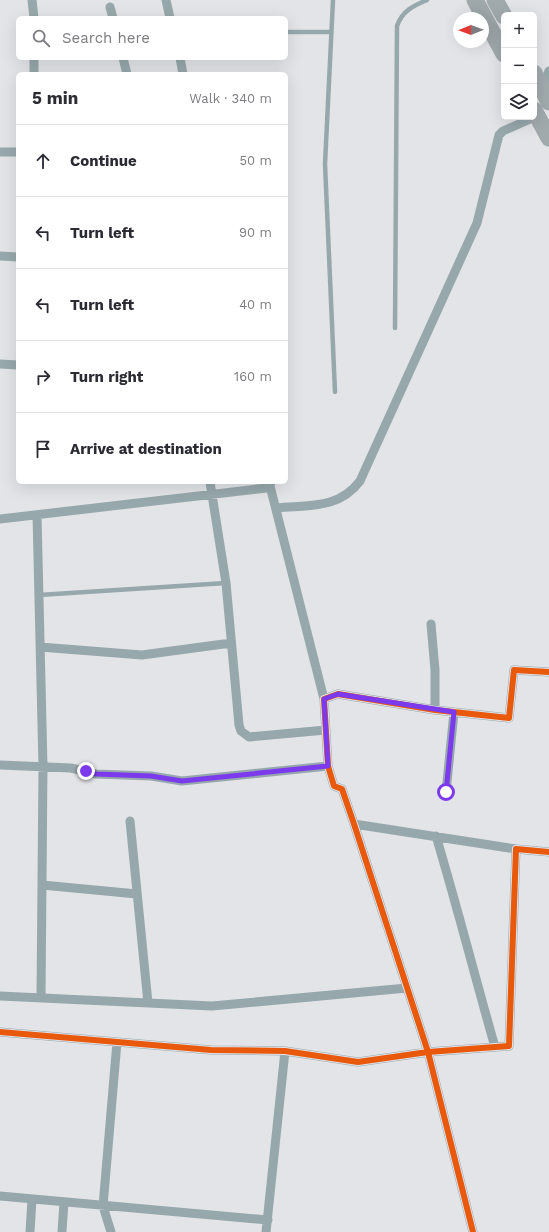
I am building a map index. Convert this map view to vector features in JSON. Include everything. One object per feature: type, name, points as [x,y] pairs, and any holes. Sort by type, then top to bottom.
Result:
[{"type":"highway","points":[[475,0],[501,48]]},
{"type":"highway","points":[[495,0],[502,12]]},
{"type":"highway","points":[[537,115],[549,138]]},
{"type":"street","points":[[32,0],[34,16]]},
{"type":"street","points":[[166,0],[170,16]]},
{"type":"street","points":[[110,7],[112,16]]},
{"type":"street","points":[[34,60],[34,72]]},
{"type":"street","points":[[123,60],[126,72]]},
{"type":"street","points":[[180,60],[183,72]]},
{"type":"street","points":[[277,508],[325,504],[339,500],[352,492],[360,481],[477,223],[499,135],[503,131],[523,120]]},
{"type":"street","points":[[0,152],[16,152]]},
{"type":"street","points":[[0,256],[16,257]]},
{"type":"street","points":[[0,364],[16,365]]},
{"type":"street","points":[[210,484],[226,584],[239,725],[245,736],[249,737],[326,730]]},
{"type":"street","points":[[0,519],[212,493],[266,488],[270,484],[324,699],[328,766],[334,786],[342,789],[428,1052],[473,1232]]},
{"type":"street","points":[[37,515],[43,766],[41,997]]},
{"type":"street","points":[[431,624],[435,670],[435,710]]},
{"type":"street","points":[[40,648],[142,656],[231,643]]},
{"type":"street","points":[[324,699],[338,694],[435,710],[509,718],[514,670],[549,672]]},
{"type":"street","points":[[446,792],[454,712]]},
{"type":"street","points":[[0,766],[43,766],[71,768],[96,774],[151,776],[182,781],[328,766]]},
{"type":"street","points":[[130,820],[148,1003]]},
{"type":"street","points":[[354,824],[516,849],[549,852]]},
{"type":"street","points":[[436,836],[460,917],[467,952],[495,1047]]},
{"type":"street","points":[[0,1032],[211,1050],[285,1051],[358,1062],[428,1052],[509,1046],[516,849]]},
{"type":"street","points":[[42,885],[137,894]]},
{"type":"street","points":[[0,996],[228,1006],[407,988]]},
{"type":"street","points":[[112,1232],[103,1206],[117,1042]]},
{"type":"street","points":[[266,1232],[285,1051]]},
{"type":"street","points":[[0,1196],[268,1220]]},
{"type":"street","points":[[30,1232],[32,1199]]},
{"type":"street","points":[[62,1232],[64,1202]]},
{"type":"lane","points":[[333,0],[324,164],[335,392]]},
{"type":"lane","points":[[395,328],[397,26],[399,18],[407,10],[427,0]]},
{"type":"lane","points":[[288,32],[331,32]]},
{"type":"lane","points":[[39,595],[226,584]]},
{"type":"cycle path","points":[[549,672],[514,670],[509,718],[435,710],[338,694],[324,699],[328,766],[334,786],[342,789],[428,1052],[509,1046],[516,849],[549,852]]},
{"type":"cycle path","points":[[0,1032],[211,1050],[285,1051],[358,1062],[428,1052],[473,1232]]},
{"type":"route","points":[[86,771],[96,774],[151,776],[182,781],[328,766],[324,699],[338,694],[454,712],[446,792]]}]
